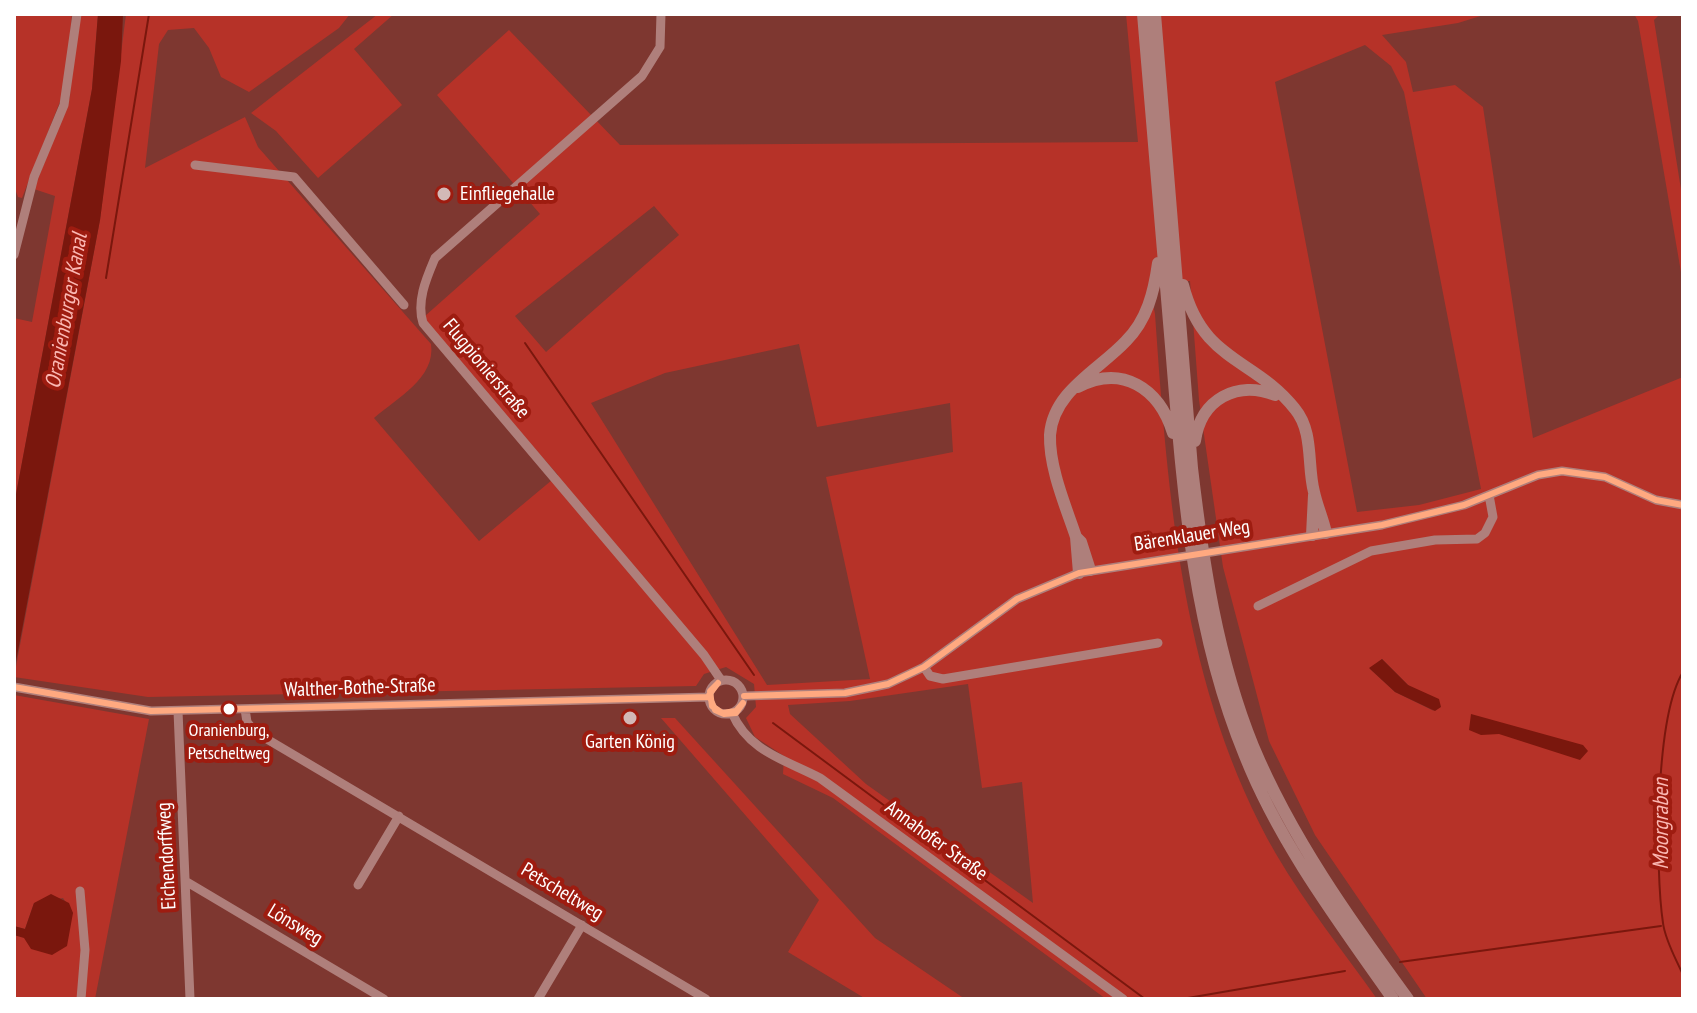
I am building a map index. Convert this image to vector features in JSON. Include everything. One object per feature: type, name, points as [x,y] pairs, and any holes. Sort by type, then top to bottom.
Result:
[{"type":"highway","points":[[1143,14],[1180,455],[1198,591],[1211,652],[1245,758],[1291,849],[1393,999]]},
{"type":"highway","points":[[1155,14],[1192,468],[1222,650],[1254,748],[1300,841],[1408,999]]},
{"type":"highway","points":[[1085,572],[1052,456],[1050,436],[1059,406],[1071,391],[1126,341],[1146,313],[1156,281],[1161,236]]},
{"type":"highway","points":[[1174,251],[1187,298],[1201,328],[1226,356],[1295,409],[1305,432],[1314,495],[1326,533]]},
{"type":"highway","points":[[1071,391],[1113,377],[1141,385],[1164,408],[1180,455]]},
{"type":"highway","points":[[1192,468],[1200,421],[1209,407],[1222,396],[1255,388],[1287,402]]},
{"type":"highway","points":[[1312,535],[1314,495]]},
{"type":"street","points":[[14,255],[34,177],[64,105],[77,14]]},
{"type":"street","name":"Flugpionierstraße","points":[[661,14],[660,47],[642,76],[435,258],[426,279],[420,315],[423,323],[656,597],[721,680]]},
{"type":"street","points":[[195,165],[294,177],[404,305]]},
{"type":"street","name":"Bärenklauer Weg","points":[[744,696],[853,692],[888,684],[924,667],[1017,599],[1085,572],[1437,513],[1538,475],[1562,471],[1605,477],[1656,500],[1683,505]]},
{"type":"street","points":[[1258,606],[1371,551],[1435,540],[1477,539],[1485,533],[1493,517],[1489,495]]},
{"type":"street","points":[[924,667],[930,676],[943,679],[1158,643]]},
{"type":"street","points":[[721,680],[736,682],[744,696],[740,708],[732,713],[717,711],[709,697],[713,686],[721,680]]},
{"type":"street","name":"Walther-Bothe-Straße","points":[[14,687],[139,709],[178,711],[709,697]]},
{"type":"street","name":"Petscheltweg","points":[[245,709],[247,722],[255,732],[706,999]]},
{"type":"street","name":"Eichendorffweg","points":[[178,711],[191,999]]},
{"type":"street","name":"Annahofer Straße","points":[[732,713],[750,740],[764,751],[820,778],[1123,999]]},
{"type":"street","points":[[358,885],[399,816]]},
{"type":"street","name":"Lönsweg","points":[[187,882],[384,999]]},
{"type":"street","points":[[80,891],[85,950],[81,999]]},
{"type":"street","points":[[538,999],[582,925]]},
{"type":"shaded area","points":[[14,14],[72,14],[65,89],[22,198],[18,197],[14,186]]},
{"type":"shaded area","points":[[74,14],[98,14],[92,89],[14,505],[14,318],[32,322],[55,196],[34,189],[70,97]]},
{"type":"shaded area","points":[[126,14],[350,14],[339,28],[249,92],[221,77],[209,48],[194,28],[168,30],[159,44],[145,168],[245,117],[258,147],[431,344],[431,356],[421,377],[374,418],[479,541],[558,475],[430,329],[425,316],[540,214],[437,95],[509,30],[620,145],[1138,142],[1126,14],[1487,14],[1458,23],[1382,35],[1406,62],[1413,92],[1455,85],[1483,107],[1533,438],[1683,377],[1683,999],[1427,999],[1315,835],[1269,741],[1223,567],[1199,400],[1190,281],[1149,284],[1155,314],[1174,523],[1200,659],[1219,726],[1244,791],[1276,854],[1312,910],[1377,999],[1106,999],[833,798],[783,774],[784,756],[755,737],[746,718],[756,707],[754,684],[726,667],[704,674],[696,686],[148,697],[14,677],[100,220]],"holes":[[[1365,45],[1391,66],[1404,92],[1481,489],[1419,505],[1357,512],[1275,82]],[[654,206],[679,235],[546,352],[515,316]],[[799,344],[817,427],[950,403],[953,452],[826,477],[870,679],[767,685],[591,403],[665,373]],[[1382,659],[1434,711],[1395,692],[1370,669]],[[968,684],[982,788],[1022,782],[1033,903],[866,784],[790,714],[788,705],[850,701]]]},
{"type":"shaded area","points":[[378,14],[394,14],[354,49],[402,105],[318,178],[276,131],[251,113]]},
{"type":"shaded area","points":[[1634,14],[1660,14],[1654,20],[1683,202],[1683,284],[1638,21]]},
{"type":"shaded area","points":[[14,695],[149,719],[95,999],[14,999],[14,935],[24,937],[73,913],[63,898],[34,903],[25,929],[14,926]]},
{"type":"shaded area","points":[[661,718],[675,718],[875,938],[965,999],[866,999],[788,952],[819,900]]},
{"type":"water","name":"Oranienburger Kanal","points":[[98,14],[123,14],[121,61],[100,220],[14,672],[14,505],[92,89]]},
{"type":"water","points":[[1382,659],[1408,685],[1439,699],[1441,707],[1435,711],[1395,692],[1369,668]]},
{"type":"water","points":[[1471,714],[1583,745],[1588,751],[1580,760],[1499,734],[1481,735],[1469,730]]},
{"type":"water","points":[[51,894],[69,903],[73,913],[67,946],[52,955],[31,949],[24,938],[14,935],[14,926],[25,929],[34,903]]},
{"type":"waterway","points":[[106,278],[149,14]]},
{"type":"waterway","points":[[525,343],[754,675]]},
{"type":"waterway","name":"Moorgraben","points":[[1683,672],[1667,723],[1658,832],[1663,923],[1668,943],[1683,975]]},
{"type":"waterway","points":[[773,723],[1145,999]]},
{"type":"waterway","points":[[1400,962],[1661,926]]},
{"type":"waterway","points":[[1182,999],[1345,971]]},
{"type":"transit line","points":[[744,696],[845,693],[888,684],[924,667],[1017,599],[1079,573],[1382,525],[1464,505],[1538,475],[1562,471],[1605,477],[1656,500],[1683,505]]},
{"type":"transit line","points":[[718,683],[710,691],[712,706],[722,713],[736,711],[743,703]]},
{"type":"transit line","points":[[718,683],[709,695],[715,710],[724,714],[736,713],[743,703]]},
{"type":"transit line","points":[[14,687],[151,711],[709,697]]},
{"type":"place","name":"Einfliegehalle","points":[[444,194]]},
{"type":"place","name":"Oranienburg, Petscheltweg","points":[[229,709]]},
{"type":"place","name":"Garten König","points":[[630,718]]}]
